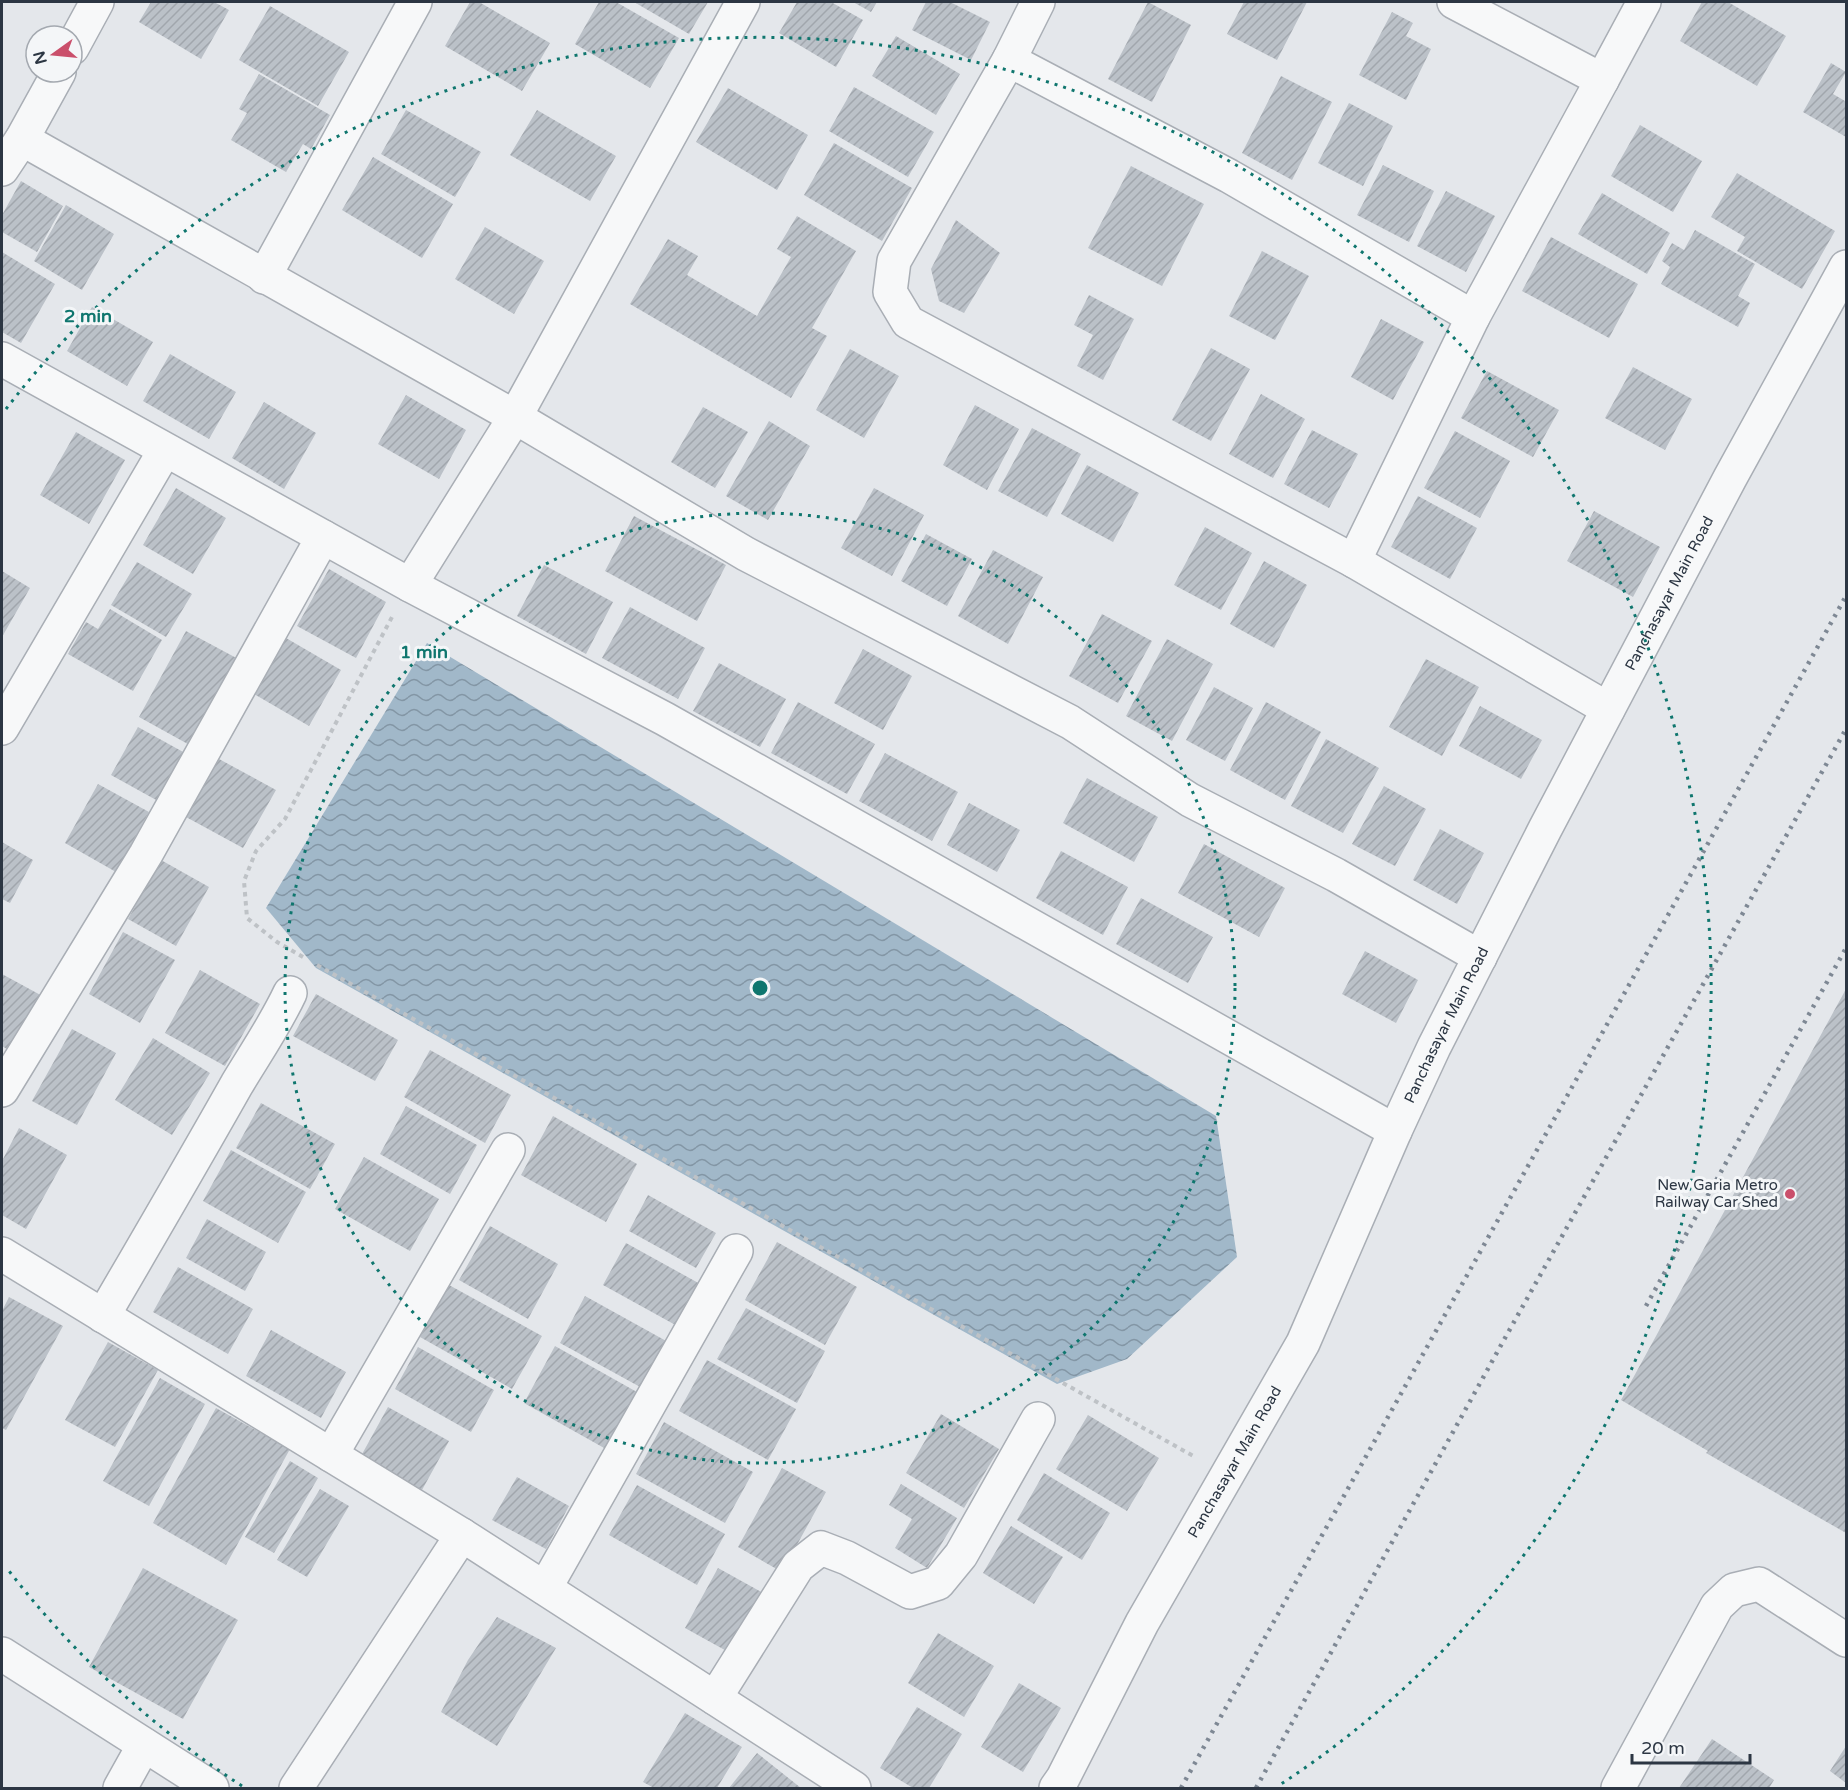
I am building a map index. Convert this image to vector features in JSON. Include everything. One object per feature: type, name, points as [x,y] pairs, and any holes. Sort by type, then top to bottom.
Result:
[{"type":"street","points":[[84,26],[97,2]]},
{"type":"street","points":[[264,277],[415,2]]},
{"type":"street","points":[[410,585],[515,417],[743,2]]},
{"type":"street","points":[[1038,2],[1009,60],[894,261],[890,292],[908,322],[1354,561],[1608,709]]},
{"type":"street","points":[[1454,2],[1602,80]]},
{"type":"street","points":[[1354,561],[1473,317],[1644,2]]},
{"type":"street","points":[[1009,60],[1229,176],[1473,317]]},
{"type":"street","points":[[2,169],[22,139],[52,84]]},
{"type":"street","points":[[22,139],[515,417],[746,554],[1070,722],[1190,800],[1336,875],[1480,957]]},
{"type":"street","name":"Panchasayar Main Road","points":[[1056,1788],[1142,1623],[1303,1343],[1434,1047],[1730,478],[1846,267]]},
{"type":"street","points":[[2,359],[410,585],[665,719],[1395,1131]]},
{"type":"street","points":[[2,728],[165,450]]},
{"type":"street","points":[[2,1090],[146,854],[323,537]]},
{"type":"street","points":[[103,1316],[281,1013],[290,993]]},
{"type":"street","points":[[331,1455],[508,1150]]},
{"type":"street","points":[[545,1588],[736,1251]]},
{"type":"street","points":[[2,1254],[462,1535],[854,1788]]},
{"type":"street","points":[[715,1698],[798,1566],[820,1548],[847,1558],[910,1592],[938,1583],[961,1555],[1038,1419]]},
{"type":"street","points":[[296,1788],[462,1535]]},
{"type":"street","points":[[1618,1788],[1717,1606],[1734,1590],[1759,1584],[1846,1640]]},
{"type":"street","points":[[2,1654],[212,1788]]},
{"type":"street","points":[[120,1788],[144,1745]]},
{"type":"path","points":[[410,585],[285,819],[256,851],[244,881],[247,918],[278,942],[1227,1475]]},
{"type":"water","points":[[427,643],[1216,1116],[1237,1257],[1127,1359],[1057,1384],[316,968],[266,908]]},
{"type":"building","points":[[151,2],[214,2],[229,10],[201,59],[139,22]]},
{"type":"building","points":[[470,2],[479,2],[550,43],[522,91],[445,46]]},
{"type":"building","points":[[599,2],[616,2],[679,38],[650,88],[575,44]]},
{"type":"building","points":[[634,2],[708,2],[689,34]]},
{"type":"building","points":[[797,2],[831,2],[863,20],[836,67],[779,33]]},
{"type":"building","points":[[853,2],[877,2],[871,12]]},
{"type":"building","points":[[926,2],[950,2],[990,22],[971,60],[912,30]]},
{"type":"building","points":[[1148,2],[1191,25],[1152,102],[1108,79]]},
{"type":"building","points":[[1244,2],[1307,2],[1277,60],[1227,34]]},
{"type":"building","points":[[1702,2],[1728,2],[1786,36],[1757,86],[1680,41]]},
{"type":"building","points":[[270,6],[349,52],[318,106],[239,60]]},
{"type":"building","points":[[1392,12],[1413,23],[1406,36],[1431,49],[1406,100],[1359,75]]},
{"type":"building","points":[[896,36],[960,74],[936,115],[872,76]]},
{"type":"building","points":[[1831,63],[1846,72],[1833,94],[1845,101],[1846,98],[1846,137],[1803,112]]},
{"type":"building","points":[[259,74],[330,115],[311,149],[303,144],[286,172],[231,140],[247,113],[239,109]]},
{"type":"building","points":[[1281,76],[1332,102],[1292,180],[1242,153]]},
{"type":"building","points":[[854,87],[934,132],[908,177],[829,131]]},
{"type":"building","points":[[728,88],[808,135],[777,190],[696,142]]},
{"type":"building","points":[[1349,103],[1393,126],[1363,186],[1318,163]]},
{"type":"building","points":[[406,110],[481,152],[455,197],[381,154]]},
{"type":"building","points":[[537,110],[616,156],[590,201],[510,155]]},
{"type":"building","points":[[1640,125],[1702,161],[1673,212],[1611,176]]},
{"type":"building","points":[[834,143],[912,188],[882,241],[804,195]]},
{"type":"building","points":[[373,157],[453,204],[422,258],[342,210]]},
{"type":"building","points":[[1383,165],[1434,191],[1409,242],[1357,215]]},
{"type":"building","points":[[1131,166],[1204,204],[1162,286],[1088,248]]},
{"type":"building","points":[[1737,173],[1835,231],[1802,289],[1737,251],[1745,237],[1711,217]]},
{"type":"building","points":[[21,181],[63,206],[37,252],[2,232],[2,215]]},
{"type":"building","points":[[1446,191],[1495,216],[1466,272],[1417,246]]},
{"type":"building","points":[[1602,193],[1670,233],[1647,274],[1578,234]]},
{"type":"building","points":[[66,205],[114,234],[82,290],[34,261]]},
{"type":"building","points":[[797,216],[856,251],[812,328],[827,336],[791,398],[630,304],[668,239],[698,256],[687,275],[757,316],[791,257],[777,249]]},
{"type":"building","points":[[956,220],[1000,253],[964,313],[939,301],[931,269]]},
{"type":"building","points":[[485,227],[544,261],[514,314],[455,279]]},
{"type":"building","points":[[1695,230],[1755,264],[1738,296],[1750,303],[1738,327],[1661,284],[1670,267],[1662,261],[1672,243],[1684,250]]},
{"type":"building","points":[[1551,237],[1638,284],[1609,338],[1522,291]]},
{"type":"building","points":[[1262,251],[1309,276],[1275,340],[1229,316]]},
{"type":"building","points":[[2,252],[55,284],[21,343],[2,332]]},
{"type":"building","points":[[1089,295],[1134,319],[1103,380],[1077,366],[1093,335],[1074,325]]},
{"type":"building","points":[[92,307],[153,342],[127,386],[67,351]]},
{"type":"building","points":[[1381,319],[1424,342],[1393,400],[1351,377]]},
{"type":"building","points":[[1211,348],[1250,369],[1211,441],[1172,420]]},
{"type":"building","points":[[850,349],[899,376],[864,438],[816,410]]},
{"type":"building","points":[[170,354],[236,392],[209,439],[143,401]]},
{"type":"building","points":[[1633,367],[1692,399],[1665,450],[1605,418]]},
{"type":"building","points":[[1487,371],[1559,410],[1533,457],[1461,418]]},
{"type":"building","points":[[1261,394],[1305,419],[1273,478],[1229,454]]},
{"type":"building","points":[[406,395],[466,430],[439,479],[378,444]]},
{"type":"building","points":[[264,402],[316,433],[284,489],[232,458]]},
{"type":"building","points":[[975,405],[1019,429],[987,490],[943,465]]},
{"type":"building","points":[[703,407],[748,432],[715,488],[671,462]]},
{"type":"building","points":[[769,421],[810,446],[768,520],[726,496]]},
{"type":"building","points":[[1032,428],[1081,454],[1047,517],[998,491]]},
{"type":"building","points":[[1312,430],[1358,454],[1329,508],[1284,484]]},
{"type":"building","points":[[1455,431],[1510,461],[1480,518],[1424,488]]},
{"type":"building","points":[[76,432],[125,460],[89,524],[40,495]]},
{"type":"building","points":[[1087,465],[1139,493],[1113,542],[1061,514]]},
{"type":"building","points":[[176,488],[226,518],[193,574],[143,545]]},
{"type":"building","points":[[874,488],[924,515],[892,576],[841,548]]},
{"type":"building","points":[[1418,496],[1477,528],[1450,579],[1391,547]]},
{"type":"building","points":[[1594,511],[1660,547],[1633,597],[1567,561]]},
{"type":"building","points":[[634,516],[726,565],[697,621],[605,571]]},
{"type":"building","points":[[1205,527],[1252,553],[1221,610],[1174,585]]},
{"type":"building","points":[[926,534],[972,559],[947,606],[901,581]]},
{"type":"building","points":[[993,550],[1043,577],[1008,644],[958,616]]},
{"type":"building","points":[[1264,561],[1307,585],[1274,648],[1230,624]]},
{"type":"building","points":[[137,562],[192,594],[166,637],[111,605]]},
{"type":"building","points":[[544,565],[613,602],[586,654],[517,616]]},
{"type":"building","points":[[329,569],[386,602],[356,658],[297,626]]},
{"type":"building","points":[[2,571],[30,588],[2,637]]},
{"type":"building","points":[[630,607],[705,648],[678,699],[602,658]]},
{"type":"building","points":[[110,609],[162,640],[133,691],[68,654],[86,622],[98,629]]},
{"type":"building","points":[[1102,614],[1152,641],[1118,703],[1069,676]]},
{"type":"building","points":[[186,631],[242,661],[195,748],[139,717]]},
{"type":"building","points":[[286,638],[341,670],[309,726],[254,694]]},
{"type":"building","points":[[1167,639],[1213,664],[1172,741],[1126,716]]},
{"type":"building","points":[[863,649],[912,676],[883,730],[834,703]]},
{"type":"building","points":[[1426,659],[1479,687],[1442,756],[1389,727]]},
{"type":"building","points":[[719,663],[786,699],[760,747],[693,711]]},
{"type":"building","points":[[1214,687],[1253,708],[1225,761],[1186,740]]},
{"type":"building","points":[[798,702],[875,744],[847,794],[771,753]]},
{"type":"building","points":[[1266,702],[1321,732],[1285,800],[1230,770]]},
{"type":"building","points":[[1480,706],[1542,740],[1521,779],[1459,746]]},
{"type":"building","points":[[138,727],[194,758],[167,806],[111,775]]},
{"type":"building","points":[[1326,739],[1379,768],[1343,833],[1291,806]]},
{"type":"building","points":[[208,753],[276,790],[243,848],[175,811]]},
{"type":"building","points":[[885,753],[958,792],[932,841],[859,801]]},
{"type":"building","points":[[1087,778],[1158,817],[1134,862],[1063,823]]},
{"type":"building","points":[[98,784],[149,812],[116,872],[65,843]]},
{"type":"building","points":[[1384,786],[1426,809],[1395,866],[1352,844]]},
{"type":"building","points":[[969,803],[1020,830],[997,872],[947,845]]},
{"type":"building","points":[[1440,829],[1484,853],[1457,904],[1413,880]]},
{"type":"building","points":[[2,842],[33,860],[10,903],[2,899]]},
{"type":"building","points":[[1204,844],[1285,888],[1259,937],[1178,893]]},
{"type":"building","points":[[1061,851],[1128,887],[1103,935],[1036,898]]},
{"type":"building","points":[[161,860],[209,887],[176,946],[128,919]]},
{"type":"building","points":[[1141,898],[1213,937],[1188,983],[1116,944]]},
{"type":"building","points":[[123,932],[175,960],[140,1023],[89,994]]},
{"type":"building","points":[[1365,951],[1418,980],[1396,1023],[1342,994]]},
{"type":"building","points":[[200,970],[260,1004],[225,1066],[165,1033]]},
{"type":"building","points":[[2,974],[46,998],[15,1054],[2,1046]]},
{"type":"building","name":"New Garia Metro Railway Car Shed","points":[[1846,989],[1846,1533],[1706,1453],[1708,1451],[1621,1400]]},
{"type":"building","points":[[316,994],[398,1040],[375,1081],[293,1036]]},
{"type":"building","points":[[72,1029],[116,1053],[77,1125],[32,1101]]},
{"type":"building","points":[[153,1038],[210,1073],[172,1135],[115,1100]]},
{"type":"building","points":[[430,1050],[511,1095],[485,1143],[404,1097]]},
{"type":"building","points":[[261,1103],[335,1144],[310,1189],[236,1148]]},
{"type":"building","points":[[406,1106],[477,1145],[450,1194],[380,1154]]},
{"type":"building","points":[[553,1116],[637,1164],[606,1222],[521,1175]]},
{"type":"building","points":[[19,1128],[67,1155],[26,1229],[2,1215],[2,1161]]},
{"type":"building","points":[[231,1150],[306,1192],[278,1243],[203,1201]]},
{"type":"building","points":[[364,1157],[439,1199],[410,1251],[335,1209]]},
{"type":"building","points":[[648,1195],[716,1233],[696,1268],[629,1231]]},
{"type":"building","points":[[207,1219],[266,1252],[245,1291],[186,1258]]},
{"type":"building","points":[[490,1226],[558,1264],[528,1319],[459,1280]]},
{"type":"building","points":[[777,1242],[857,1287],[825,1345],[745,1300]]},
{"type":"building","points":[[626,1243],[702,1285],[679,1327],[603,1285]]},
{"type":"building","points":[[178,1267],[253,1309],[228,1354],[153,1312]]},
{"type":"building","points":[[449,1285],[542,1336],[512,1389],[420,1337]]},
{"type":"building","points":[[585,1296],[668,1342],[642,1388],[560,1343]]},
{"type":"building","points":[[9,1297],[63,1326],[6,1430],[2,1428],[2,1311]]},
{"type":"building","points":[[746,1308],[825,1351],[797,1403],[717,1359]]},
{"type":"building","points":[[271,1330],[346,1372],[321,1418],[246,1376]]},
{"type":"building","points":[[108,1342],[158,1370],[115,1447],[65,1420]]},
{"type":"building","points":[[555,1346],[644,1396],[613,1453],[524,1403]]},
{"type":"building","points":[[418,1347],[494,1390],[471,1432],[395,1389]]},
{"type":"building","points":[[707,1360],[796,1409],[768,1460],[679,1411]]},
{"type":"building","points":[[160,1378],[205,1404],[149,1506],[103,1481]]},
{"type":"building","points":[[388,1407],[449,1441],[422,1490],[361,1456]]},
{"type":"building","points":[[216,1408],[290,1449],[226,1565],[153,1523]]},
{"type":"building","points":[[941,1414],[999,1449],[964,1508],[906,1473]]},
{"type":"building","points":[[1088,1415],[1159,1458],[1127,1511],[1056,1469]]},
{"type":"building","points":[[664,1422],[753,1472],[725,1523],[636,1474]]},
{"type":"building","points":[[290,1461],[318,1478],[274,1553],[245,1537]]},
{"type":"building","points":[[782,1468],[826,1492],[782,1572],[738,1547]]},
{"type":"building","points":[[1044,1473],[1110,1513],[1082,1560],[1017,1520]]},
{"type":"building","points":[[517,1477],[569,1506],[546,1549],[492,1520]]},
{"type":"building","points":[[901,1484],[957,1518],[927,1568],[895,1548],[912,1519],[889,1505]]},
{"type":"building","points":[[637,1485],[725,1534],[697,1585],[609,1535]]},
{"type":"building","points":[[320,1489],[349,1506],[307,1577],[277,1560]]},
{"type":"building","points":[[1011,1526],[1063,1557],[1034,1604],[983,1573]]},
{"type":"building","points":[[143,1568],[238,1620],[183,1719],[89,1667]]},
{"type":"building","points":[[718,1568],[765,1594],[732,1654],[685,1628]]},
{"type":"building","points":[[497,1617],[556,1648],[497,1746],[441,1712],[468,1660]]},
{"type":"building","points":[[938,1633],[994,1666],[964,1717],[908,1683]]},
{"type":"building","points":[[1019,1683],[1061,1708],[1023,1772],[981,1747]]},
{"type":"building","points":[[917,1707],[962,1734],[929,1788],[913,1788],[880,1768]]},
{"type":"building","points":[[685,1713],[742,1747],[717,1788],[654,1788],[643,1782]]},
{"type":"building","points":[[1712,1739],[1774,1780],[1769,1788],[1679,1788]]},
{"type":"building","points":[[1846,1746],[1846,1783],[1830,1771]]},
{"type":"building","points":[[757,1753],[801,1788],[729,1788]]},
{"type":"railway","points":[[1181,1788],[1846,596]]},
{"type":"railway","points":[[1256,1788],[1846,729]]},
{"type":"railway","points":[[1646,1306],[1846,948]]},
{"type":"place","name":"New Garia Metro Railway Car Shed","points":[[1790,1194]]}]
